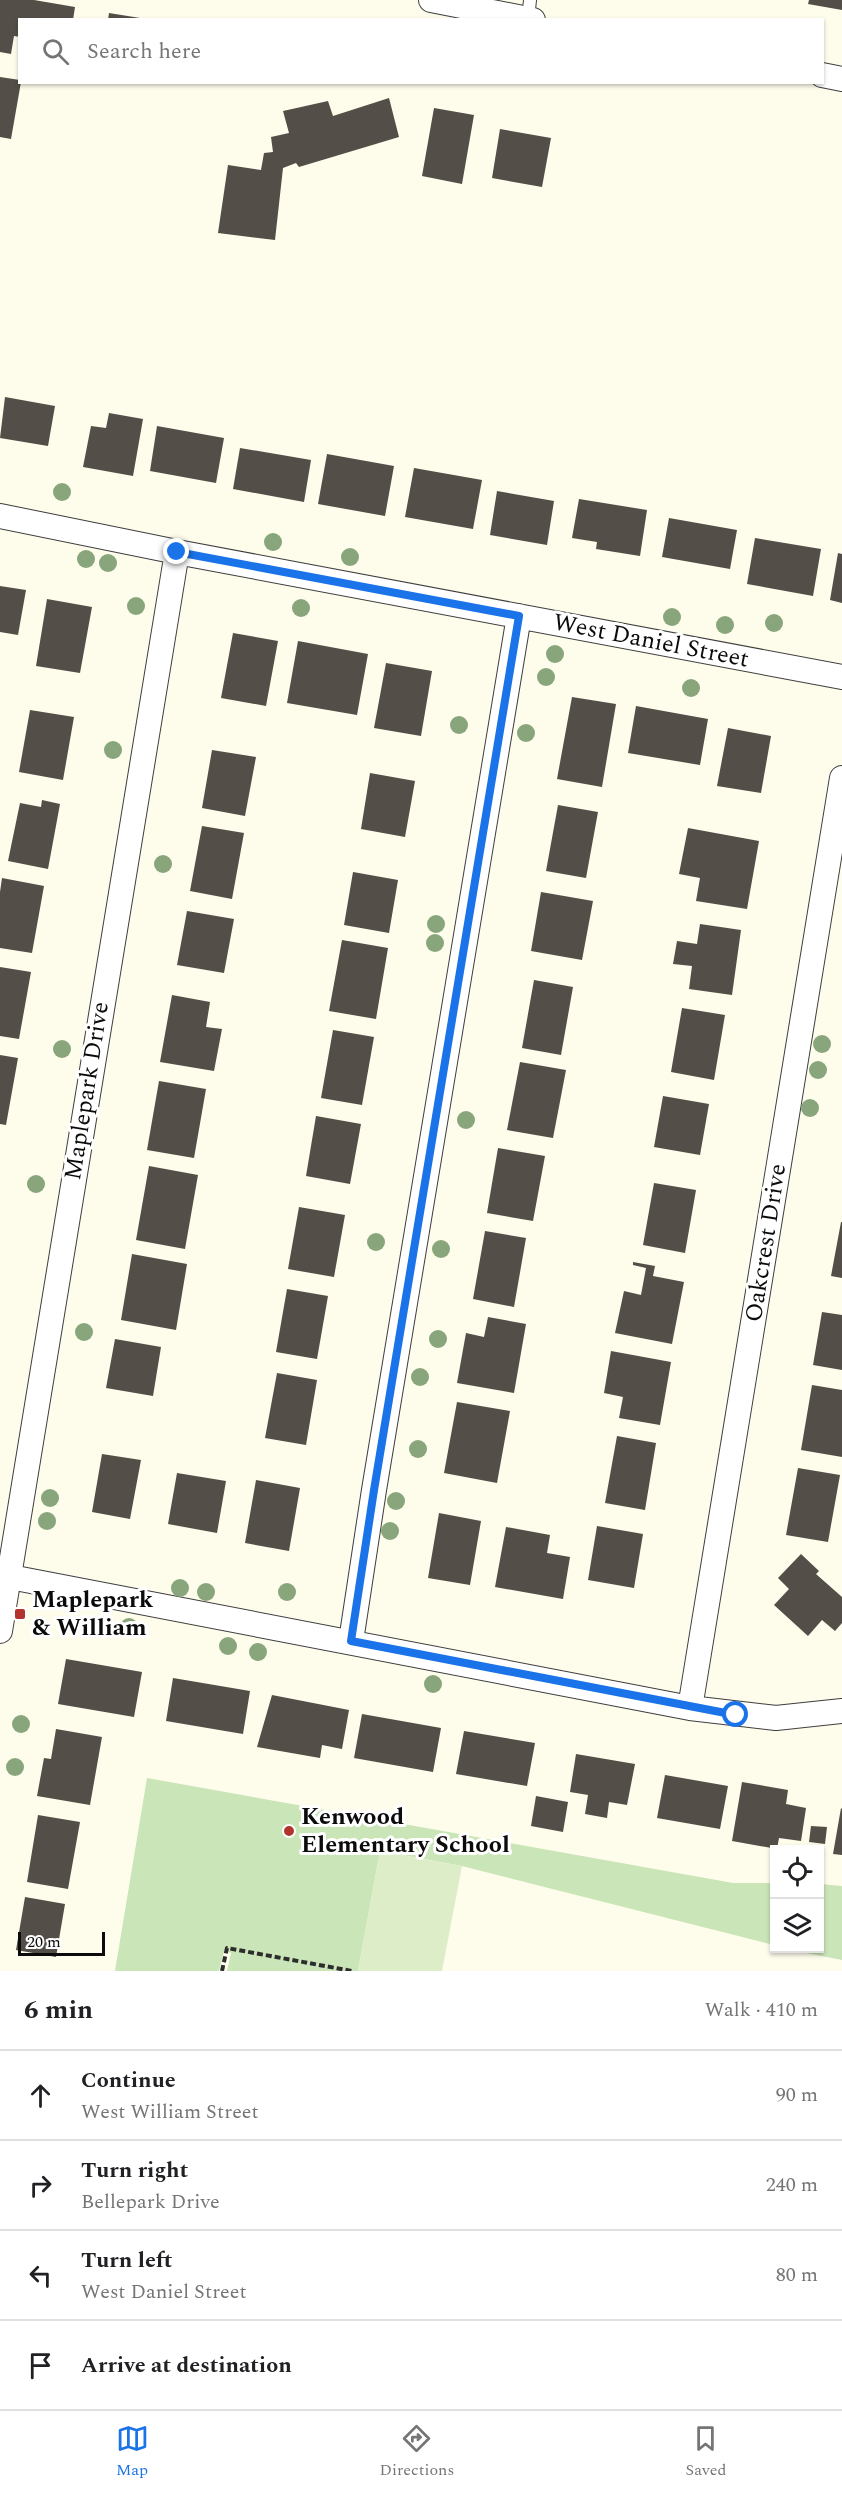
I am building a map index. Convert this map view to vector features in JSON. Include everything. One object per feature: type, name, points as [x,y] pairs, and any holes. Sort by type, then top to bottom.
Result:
[{"type":"street","points":[[431,0],[530,13]]},
{"type":"street","points":[[824,75],[842,79]]},
{"type":"street","name":"West Daniel Street","points":[[0,516],[177,552],[842,677]]},
{"type":"street","name":"Maplepark Drive","points":[[0,1631],[5,1575],[177,552]]},
{"type":"street","points":[[351,1641],[519,616]]},
{"type":"street","name":"Oakcrest Drive","points":[[690,1708],[842,778]]},
{"type":"street","points":[[5,1575],[690,1708],[776,1718],[842,1711]]},
{"type":"path","points":[[222,1971],[227,1948],[352,1971]]},
{"type":"green space","name":"Kenwood Elementary School","points":[[147,1778],[733,1883],[770,1883],[770,1944],[462,1866],[386,1852],[387,1842],[364,1838],[362,1848],[380,1851],[358,1971],[227,1971],[231,1953],[224,1951],[219,1971],[115,1971]]},
{"type":"green space","points":[[380,1851],[462,1866],[442,1971],[358,1971]]},
{"type":"green space","points":[[824,1884],[842,1886],[842,1960],[806,1953],[824,1953]]},
{"type":"building","points":[[0,0],[34,0],[75,7],[73,18],[18,18],[18,37],[14,36],[11,54],[0,52]]},
{"type":"building","points":[[809,0],[842,0],[842,10],[808,4]]},
{"type":"building","points":[[109,13],[140,18],[108,18]]},
{"type":"building","points":[[0,77],[18,80],[18,84],[21,84],[11,139],[0,137]]},
{"type":"building","points":[[389,98],[399,137],[299,167],[296,163],[283,168],[275,240],[218,233],[228,165],[261,170],[264,153],[273,152],[271,137],[289,133],[283,111],[328,101],[333,116]]},
{"type":"building","points":[[434,108],[474,115],[462,184],[422,176]]},
{"type":"building","points":[[500,129],[551,138],[542,187],[492,178]]},
{"type":"building","points":[[5,397],[55,406],[48,446],[0,438]]},
{"type":"building","points":[[109,413],[143,419],[133,476],[83,467],[91,426],[106,428]]},
{"type":"building","points":[[157,426],[224,438],[216,483],[150,471]]},
{"type":"building","points":[[240,448],[311,460],[304,502],[233,489]]},
{"type":"building","points":[[327,454],[394,466],[385,516],[318,504]]},
{"type":"building","points":[[414,468],[482,480],[473,529],[405,517]]},
{"type":"building","points":[[497,491],[554,501],[547,545],[490,535]]},
{"type":"building","points":[[579,499],[647,510],[640,556],[596,549],[597,542],[572,538]]},
{"type":"building","points":[[669,518],[737,530],[730,569],[662,557]]},
{"type":"building","points":[[755,538],[821,549],[813,596],[747,584]]},
{"type":"building","points":[[838,553],[842,554],[842,603],[830,600]]},
{"type":"building","points":[[0,586],[26,590],[18,635],[0,632]]},
{"type":"building","points":[[47,599],[92,607],[80,673],[36,666]]},
{"type":"building","points":[[233,633],[278,641],[266,706],[221,698]]},
{"type":"building","points":[[298,641],[368,654],[357,715],[287,703]]},
{"type":"building","points":[[386,663],[432,671],[421,736],[374,728]]},
{"type":"building","points":[[572,697],[616,704],[602,787],[557,779]]},
{"type":"building","points":[[636,706],[708,719],[700,765],[628,753]]},
{"type":"building","points":[[30,710],[74,717],[63,780],[19,772]]},
{"type":"building","points":[[728,728],[771,736],[761,793],[717,786]]},
{"type":"building","points":[[212,750],[256,757],[245,816],[202,808]]},
{"type":"building","points":[[370,773],[415,781],[405,837],[361,829]]},
{"type":"building","points":[[42,800],[60,804],[48,869],[8,861],[20,803],[41,807]]},
{"type":"building","points":[[558,805],[598,812],[586,878],[546,871]]},
{"type":"building","points":[[202,826],[244,833],[232,899],[190,891]]},
{"type":"building","points":[[688,828],[759,841],[747,909],[696,901],[700,878],[679,874]]},
{"type":"building","points":[[353,872],[398,880],[389,933],[344,925]]},
{"type":"building","points":[[2,878],[44,886],[32,953],[0,948]]},
{"type":"building","points":[[541,892],[593,901],[582,960],[531,951]]},
{"type":"building","points":[[187,911],[234,919],[224,973],[177,965]]},
{"type":"building","points":[[700,924],[741,930],[732,995],[689,989],[692,966],[673,964],[677,941],[697,944]]},
{"type":"building","points":[[342,940],[388,948],[376,1019],[329,1011]]},
{"type":"building","points":[[0,967],[31,972],[19,1039],[0,1036]]},
{"type":"building","points":[[534,980],[573,987],[561,1055],[522,1048]]},
{"type":"building","points":[[172,995],[210,1002],[206,1027],[222,1029],[214,1071],[160,1062]]},
{"type":"building","points":[[682,1008],[725,1015],[714,1080],[671,1072]]},
{"type":"building","points":[[333,1030],[374,1037],[362,1105],[321,1098]]},
{"type":"building","points":[[0,1055],[18,1058],[6,1125],[0,1124]]},
{"type":"building","points":[[520,1062],[566,1070],[553,1138],[507,1130]]},
{"type":"building","points":[[159,1081],[206,1089],[194,1158],[147,1150]]},
{"type":"building","points":[[663,1096],[709,1104],[700,1155],[654,1147]]},
{"type":"building","points":[[316,1116],[361,1124],[350,1184],[306,1176]]},
{"type":"building","points":[[498,1148],[545,1156],[533,1221],[487,1213]]},
{"type":"building","points":[[149,1166],[198,1175],[185,1249],[136,1240]]},
{"type":"building","points":[[654,1183],[696,1190],[685,1253],[643,1245]]},
{"type":"building","points":[[299,1207],[345,1215],[334,1277],[288,1269]]},
{"type":"building","points":[[842,1222],[842,1278],[831,1276]]},
{"type":"building","points":[[485,1231],[526,1238],[514,1307],[473,1299]]},
{"type":"building","points":[[132,1254],[187,1264],[176,1330],[121,1320]]},
{"type":"building","points":[[633,1262],[655,1266],[653,1276],[684,1282],[672,1344],[615,1333],[624,1291],[641,1295],[646,1268],[633,1265]]},
{"type":"building","points":[[287,1289],[328,1296],[317,1359],[276,1352]]},
{"type":"building","points":[[822,1312],[842,1315],[842,1370],[813,1365]]},
{"type":"building","points":[[488,1317],[526,1324],[514,1393],[457,1383],[466,1333],[484,1337]]},
{"type":"building","points":[[115,1339],[161,1347],[153,1396],[106,1388]]},
{"type":"building","points":[[611,1351],[671,1362],[660,1425],[619,1418],[623,1397],[604,1393]]},
{"type":"building","points":[[277,1373],[317,1380],[306,1445],[265,1438]]},
{"type":"building","points":[[812,1385],[842,1390],[842,1457],[801,1450]]},
{"type":"building","points":[[457,1402],[510,1411],[497,1483],[444,1473]]},
{"type":"building","points":[[617,1436],[656,1443],[645,1510],[605,1503]]},
{"type":"building","points":[[102,1454],[141,1460],[130,1519],[92,1512]]},
{"type":"building","points":[[798,1468],[840,1475],[828,1542],[786,1535]]},
{"type":"building","points":[[177,1473],[226,1481],[217,1533],[168,1524]]},
{"type":"building","points":[[256,1480],[300,1488],[289,1551],[245,1543]]},
{"type":"building","points":[[439,1513],[481,1521],[470,1585],[428,1578]]},
{"type":"building","points":[[597,1526],[643,1534],[634,1588],[588,1580]]},
{"type":"building","points":[[506,1527],[550,1535],[547,1553],[570,1557],[563,1599],[495,1587]]},
{"type":"building","points":[[801,1554],[819,1571],[816,1574],[842,1597],[842,1623],[835,1631],[822,1620],[808,1636],[774,1605],[789,1589],[778,1578]]},
{"type":"building","points":[[66,1659],[142,1672],[134,1717],[58,1704]]},
{"type":"building","points":[[173,1678],[250,1691],[243,1734],[166,1721]]},
{"type":"building","points":[[272,1695],[349,1710],[342,1749],[322,1745],[320,1758],[257,1747]]},
{"type":"building","points":[[362,1714],[441,1728],[433,1772],[354,1758]]},
{"type":"building","points":[[56,1729],[102,1737],[90,1805],[37,1796],[44,1758],[51,1759]]},
{"type":"building","points":[[464,1731],[535,1743],[527,1786],[456,1774]]},
{"type":"building","points":[[576,1754],[635,1764],[627,1805],[609,1802],[607,1818],[585,1814],[588,1795],[570,1792]]},
{"type":"building","points":[[665,1775],[728,1786],[720,1829],[657,1818]]},
{"type":"building","points":[[742,1782],[788,1790],[786,1804],[806,1808],[801,1841],[779,1838],[778,1845],[770,1845],[770,1848],[732,1841]]},
{"type":"building","points":[[536,1796],[568,1802],[563,1832],[531,1826]]},
{"type":"building","points":[[842,1809],[842,1855],[833,1854]]},
{"type":"building","points":[[38,1815],[80,1822],[68,1889],[27,1882]]},
{"type":"building","points":[[811,1826],[827,1827],[825,1844],[809,1842]]},
{"type":"building","points":[[25,1897],[65,1904],[56,1957],[16,1950]]},
{"type":"place","name":"Maplepark & William","points":[[20,1614]]},
{"type":"place","name":"Kenwood Elementary School","points":[[289,1831]]},
{"type":"route","points":[[177,552],[519,616],[351,1641],[690,1708],[736,1715]]}]
